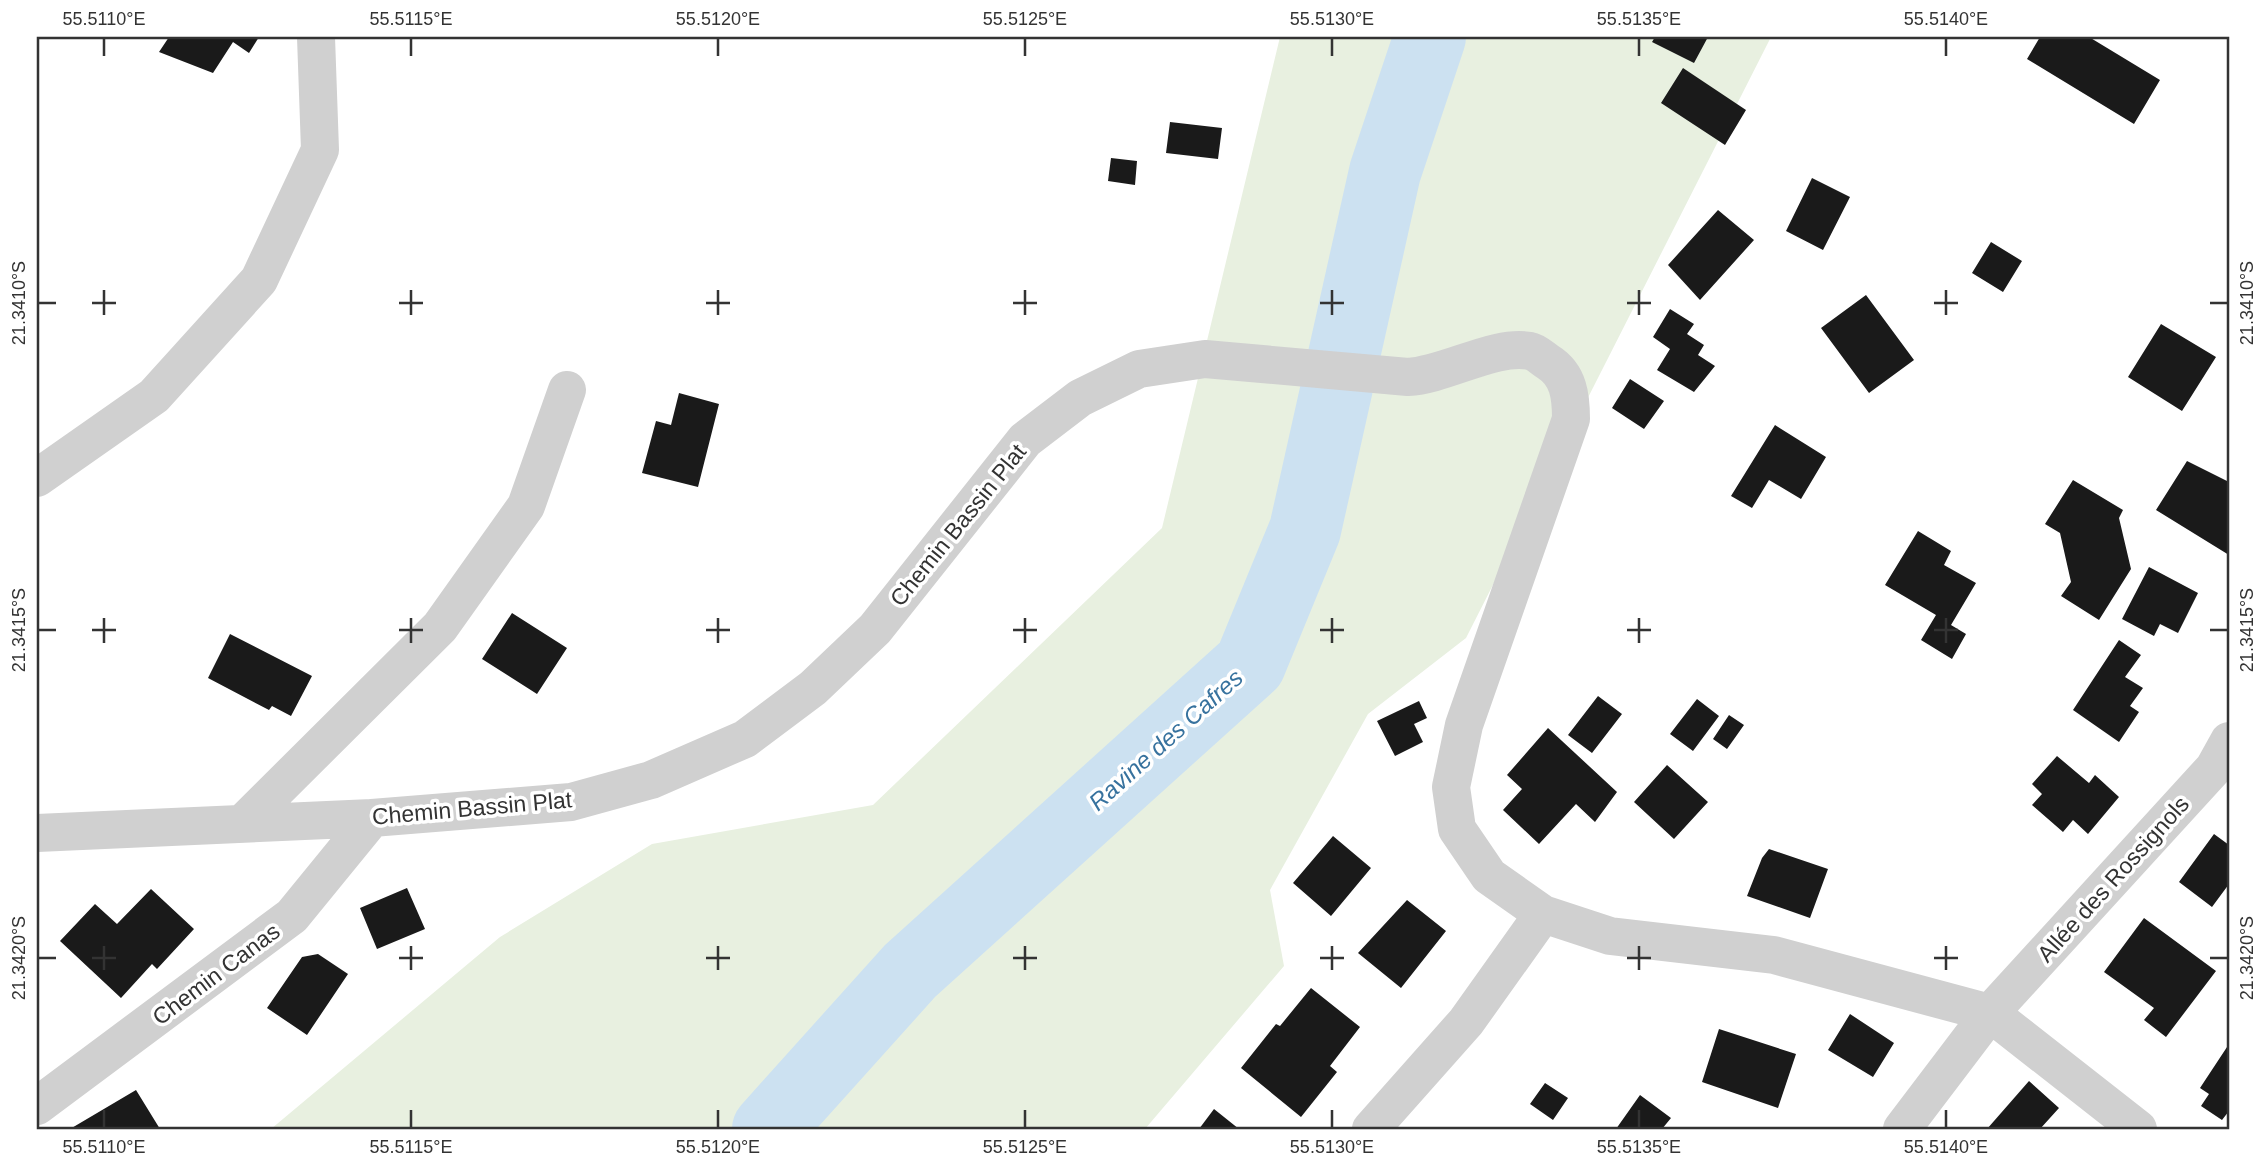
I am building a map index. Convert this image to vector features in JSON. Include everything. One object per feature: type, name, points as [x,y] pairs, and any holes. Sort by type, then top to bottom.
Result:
[{"type":"street","points":[[37,478],[154,396],[259,280],[320,150],[316,37]]},
{"type":"street","name":"Chemin Bassin Plat","points":[[37,833],[372,818],[571,802],[651,780],[745,738],[813,688],[875,629],[1025,440],[1080,398],[1139,369],[1205,359],[1408,377],[1432,375],[1495,353],[1530,351],[1557,368],[1572,394],[1572,419],[1464,725],[1451,787],[1457,829],[1489,876],[1543,914],[1610,936],[1774,956],[1990,1013]]},
{"type":"street","points":[[243,823],[440,627],[526,506],[567,390]]},
{"type":"street","name":"Allée des Rossignols","points":[[1902,1129],[1990,1013],[2214,768],[2229,741]]},
{"type":"street","name":"Chemin Canas","points":[[37,1106],[292,916],[372,818]]},
{"type":"street","points":[[1371,1129],[1466,1022],[1543,914]]},
{"type":"street","points":[[1990,1013],[2138,1129]]},
{"type":"green space","points":[[1280,37],[1771,37],[1466,638],[1368,714],[1270,890],[1284,966],[1145,1129],[271,1129],[500,937],[652,844],[873,805],[1162,528]]},
{"type":"building","points":[[169,37],[259,37],[249,53],[233,42],[213,73],[159,52]]},
{"type":"building","points":[[1655,37],[1708,37],[1694,63],[1652,42]]},
{"type":"building","points":[[2040,37],[2089,37],[2160,80],[2134,124],[2027,59]]},
{"type":"building","points":[[1683,68],[1746,110],[1725,145],[1661,103]]},
{"type":"building","points":[[1170,122],[1222,128],[1218,159],[1166,153]]},
{"type":"building","points":[[1111,158],[1137,161],[1135,185],[1108,181]]},
{"type":"building","points":[[1812,178],[1850,197],[1823,250],[1786,231]]},
{"type":"building","points":[[1718,210],[1754,240],[1700,300],[1668,265]]},
{"type":"building","points":[[1991,242],[2022,261],[2003,292],[1972,273]]},
{"type":"building","points":[[1866,295],[1914,360],[1869,393],[1821,328]]},
{"type":"building","points":[[1670,309],[1694,324],[1687,334],[1704,345],[1698,355],[1715,366],[1694,392],[1657,370],[1670,349],[1653,337]]},
{"type":"building","points":[[2161,324],[2216,357],[2182,411],[2128,377]]},
{"type":"building","points":[[1630,379],[1664,401],[1644,429],[1612,408]]},
{"type":"building","points":[[679,393],[719,404],[698,487],[642,473],[656,421],[671,425]]},
{"type":"building","points":[[1775,425],[1826,457],[1801,499],[1769,480],[1752,508],[1731,496]]},
{"type":"building","points":[[2187,461],[2227,481],[2229,478],[2229,555],[2156,510]]},
{"type":"building","points":[[2073,480],[2123,510],[2119,518],[2131,569],[2099,620],[2061,596],[2071,582],[2060,533],[2045,524]]},
{"type":"building","points":[[1918,531],[1951,551],[1944,565],[1976,583],[1951,625],[1966,634],[1952,659],[1921,640],[1936,615],[1885,585]]},
{"type":"building","points":[[2149,567],[2198,593],[2178,633],[2160,624],[2154,636],[2122,619]]},
{"type":"building","points":[[512,613],[567,648],[537,694],[482,659]]},
{"type":"building","points":[[230,634],[312,676],[291,716],[272,706],[269,710],[208,678]]},
{"type":"building","points":[[2119,640],[2141,655],[2125,677],[2143,688],[2130,706],[2139,712],[2119,742],[2073,710]]},
{"type":"building","points":[[1598,696],[1622,714],[1592,753],[1568,735]]},
{"type":"building","points":[[1697,699],[1719,716],[1693,751],[1670,734]]},
{"type":"building","points":[[1419,701],[1427,718],[1414,724],[1423,742],[1395,756],[1377,721]]},
{"type":"building","points":[[1729,715],[1744,725],[1727,749],[1713,739]]},
{"type":"building","points":[[1548,728],[1617,792],[1595,822],[1576,804],[1539,844],[1503,810],[1522,789],[1507,775]]},
{"type":"building","points":[[2057,756],[2089,783],[2095,775],[2119,797],[2088,834],[2073,820],[2063,832],[2032,805],[2042,794],[2032,784]]},
{"type":"building","points":[[1667,765],[1708,802],[1674,839],[1634,802]]},
{"type":"building","points":[[2214,834],[2229,845],[2229,884],[2212,907],[2179,882]]},
{"type":"building","points":[[1333,836],[1371,868],[1331,916],[1293,883]]},
{"type":"building","points":[[1769,849],[1828,869],[1810,918],[1747,896],[1762,858]]},
{"type":"building","points":[[407,888],[425,929],[377,949],[360,908]]},
{"type":"building","points":[[151,889],[194,929],[157,969],[152,964],[121,998],[60,941],[95,904],[117,924]]},
{"type":"building","points":[[1407,900],[1446,931],[1401,988],[1358,953]]},
{"type":"building","points":[[2144,918],[2216,971],[2166,1037],[2144,1020],[2154,1008],[2104,972]]},
{"type":"building","points":[[318,954],[348,974],[307,1035],[267,1008],[302,957]]},
{"type":"building","points":[[1311,988],[1360,1027],[1330,1066],[1337,1072],[1301,1117],[1241,1068],[1276,1024],[1280,1026]]},
{"type":"building","points":[[1850,1014],[1894,1043],[1873,1077],[1828,1050]]},
{"type":"building","points":[[1719,1029],[1796,1054],[1778,1108],[1702,1082]]},
{"type":"building","points":[[2229,1044],[2229,1111],[2222,1120],[2201,1106],[2209,1094],[2200,1088]]},
{"type":"building","points":[[2029,1081],[2059,1108],[2040,1129],[1987,1129]]},
{"type":"building","points":[[1545,1083],[1568,1098],[1553,1120],[1530,1104]]},
{"type":"building","points":[[136,1090],[160,1129],[70,1129]]},
{"type":"building","points":[[1640,1095],[1671,1118],[1662,1129],[1616,1129]]},
{"type":"building","points":[[1214,1109],[1239,1129],[1199,1129]]},
{"type":"waterway","name":"Ravine des Cafres","points":[[768,1129],[910,971],[1250,664],[1305,530],[1385,172],[1430,37]]}]
